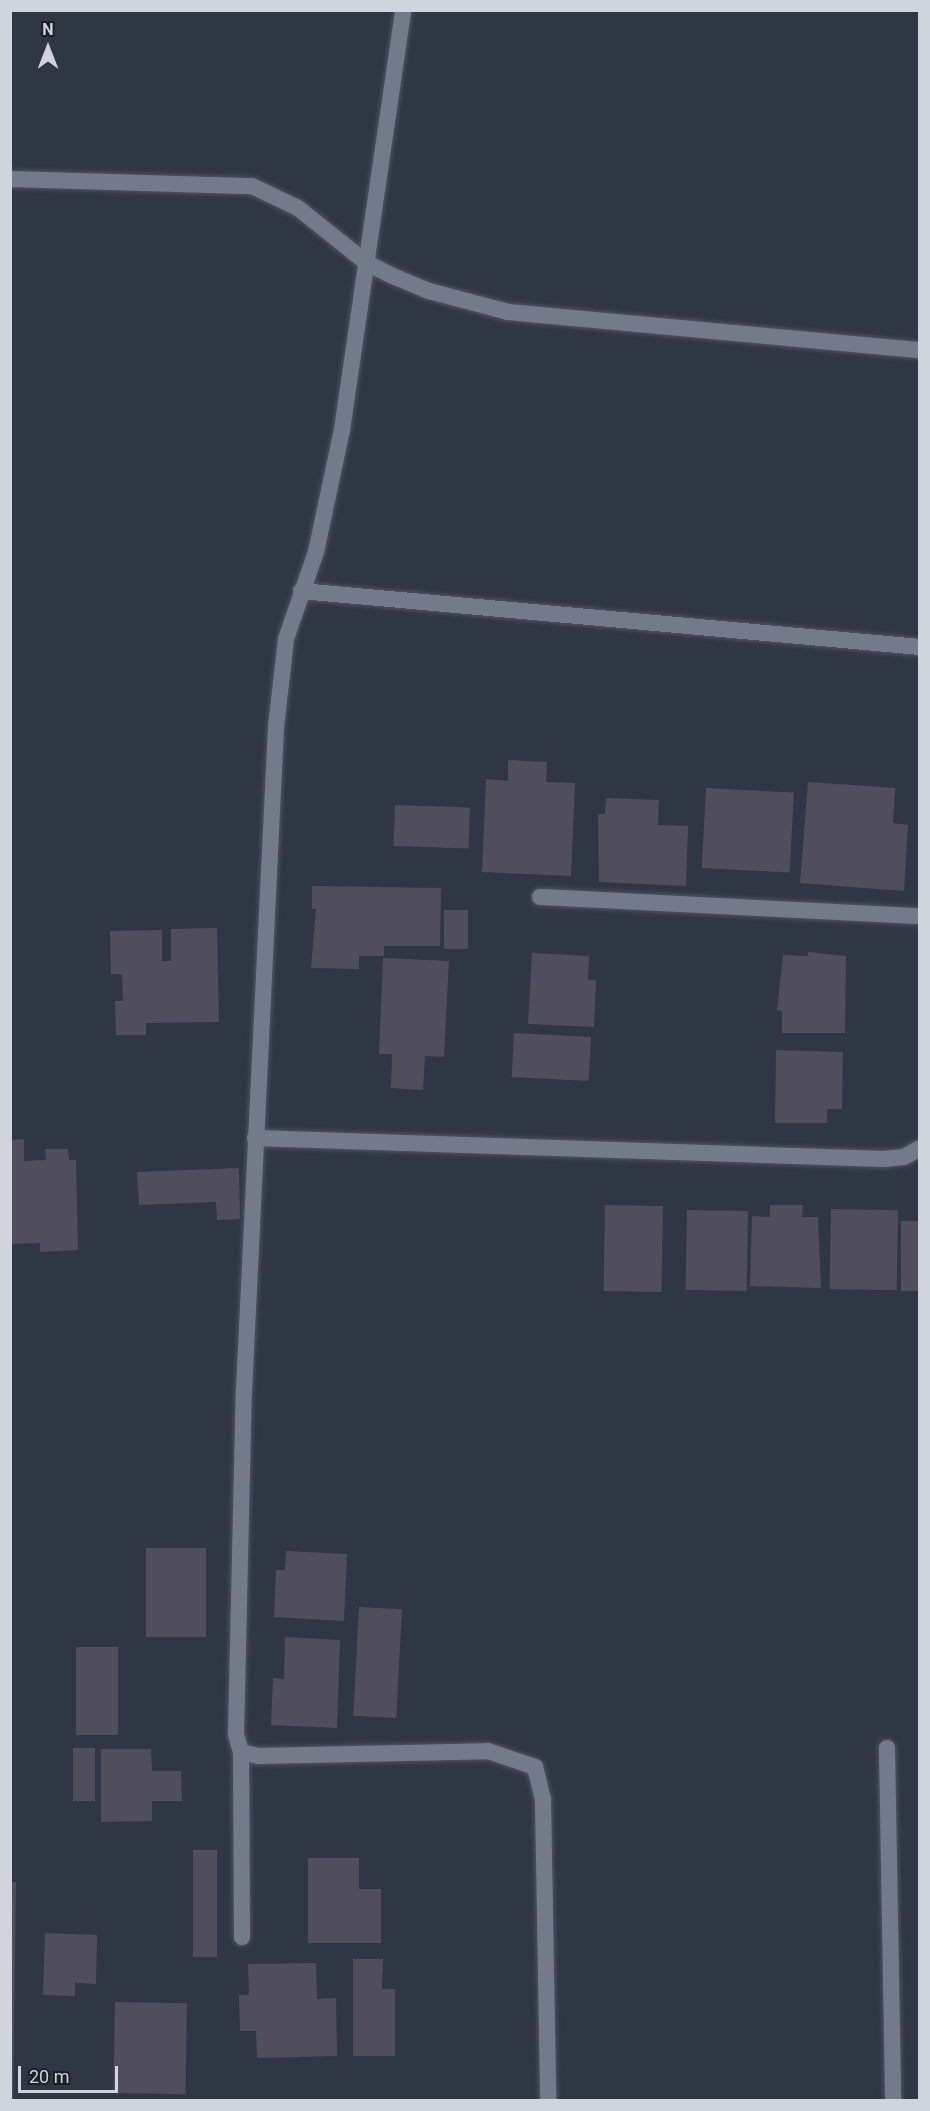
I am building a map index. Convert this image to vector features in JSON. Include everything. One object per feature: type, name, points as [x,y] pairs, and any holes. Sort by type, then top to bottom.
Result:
[{"type":"street","points":[[242,1937],[241,1752],[236,1734],[243,1403],[276,727],[286,639],[325,519],[367,263],[403,10]]},
{"type":"street","points":[[10,179],[252,186],[298,208],[367,263],[429,291],[508,312],[920,350]]},
{"type":"street","points":[[302,591],[920,647]]},
{"type":"street","points":[[540,897],[920,916]]},
{"type":"street","points":[[255,1138],[884,1159],[904,1157],[920,1148]]},
{"type":"street","points":[[887,1748],[893,2100]]},
{"type":"street","points":[[241,1752],[258,1756],[488,1751],[535,1767],[543,1800],[548,2100]]},
{"type":"building","points":[[508,760],[547,762],[546,782],[575,783],[571,876],[482,872],[486,779],[508,781]]},
{"type":"building","points":[[808,782],[895,788],[893,823],[908,825],[904,891],[800,883]]},
{"type":"building","points":[[706,788],[794,793],[790,872],[702,868]]},
{"type":"building","points":[[606,798],[659,800],[658,825],[688,826],[686,886],[599,882],[598,814],[605,814]]},
{"type":"building","points":[[395,805],[470,808],[469,849],[394,846]]},
{"type":"building","points":[[312,886],[441,888],[440,946],[384,946],[384,956],[359,956],[359,969],[311,968],[316,909],[312,909]]},
{"type":"building","points":[[444,910],[468,910],[468,949],[444,949]]},
{"type":"building","points":[[217,928],[219,1022],[146,1023],[146,1035],[116,1035],[115,1001],[123,1001],[122,974],[111,974],[110,931],[162,930],[162,961],[171,961],[171,929]]},
{"type":"building","points":[[808,952],[846,956],[845,1033],[782,1033],[782,1011],[777,1010],[783,955],[808,956]]},
{"type":"building","points":[[532,953],[589,956],[588,980],[596,980],[594,1027],[528,1024]]},
{"type":"building","points":[[383,958],[449,961],[444,1057],[425,1056],[423,1090],[391,1088],[392,1054],[379,1054]]},
{"type":"building","points":[[514,1033],[591,1037],[589,1081],[512,1077]]},
{"type":"building","points":[[776,1050],[843,1052],[842,1109],[827,1109],[827,1123],[775,1123]]},
{"type":"building","points":[[24,1139],[24,1161],[46,1160],[45,1149],[68,1149],[69,1160],[76,1160],[78,1250],[40,1252],[40,1243],[10,1244],[10,1140]]},
{"type":"building","points":[[239,1168],[240,1219],[217,1220],[216,1202],[139,1205],[137,1172]]},
{"type":"building","points":[[605,1205],[663,1206],[661,1292],[603,1291]]},
{"type":"building","points":[[770,1205],[803,1205],[802,1217],[818,1217],[821,1288],[750,1286],[752,1216],[770,1217]]},
{"type":"building","points":[[831,1209],[898,1210],[897,1290],[830,1289]]},
{"type":"building","points":[[687,1210],[748,1211],[747,1291],[686,1290]]},
{"type":"building","points":[[901,1221],[920,1221],[920,1291],[901,1291]]},
{"type":"building","points":[[146,1548],[206,1548],[206,1637],[146,1637]]},
{"type":"building","points":[[286,1551],[347,1554],[344,1621],[274,1617],[276,1570],[285,1570]]},
{"type":"building","points":[[359,1607],[402,1609],[396,1718],[353,1716]]},
{"type":"building","points":[[285,1637],[340,1640],[337,1728],[271,1725],[273,1678],[284,1679]]},
{"type":"building","points":[[76,1647],[118,1647],[118,1735],[76,1735]]},
{"type":"building","points":[[73,1748],[95,1748],[95,1801],[73,1801]]},
{"type":"building","points":[[101,1749],[151,1749],[152,1771],[181,1771],[182,1801],[152,1801],[152,1821],[101,1822]]},
{"type":"building","points":[[193,1850],[217,1850],[217,1957],[193,1957]]},
{"type":"building","points":[[308,1858],[359,1858],[359,1889],[381,1889],[381,1943],[308,1943]]},
{"type":"building","points":[[10,1882],[16,1882],[13,2100],[10,2100]]},
{"type":"building","points":[[45,1933],[97,1935],[96,1984],[75,1983],[75,1996],[43,1995]]},
{"type":"building","points":[[353,1959],[383,1959],[382,1989],[395,1989],[395,2056],[353,2056]]},
{"type":"building","points":[[316,1963],[317,1999],[336,1998],[337,2056],[257,2058],[256,2031],[240,2031],[239,1995],[249,1995],[248,1964]]},
{"type":"building","points":[[115,2002],[187,2003],[185,2094],[113,2093]]}]
